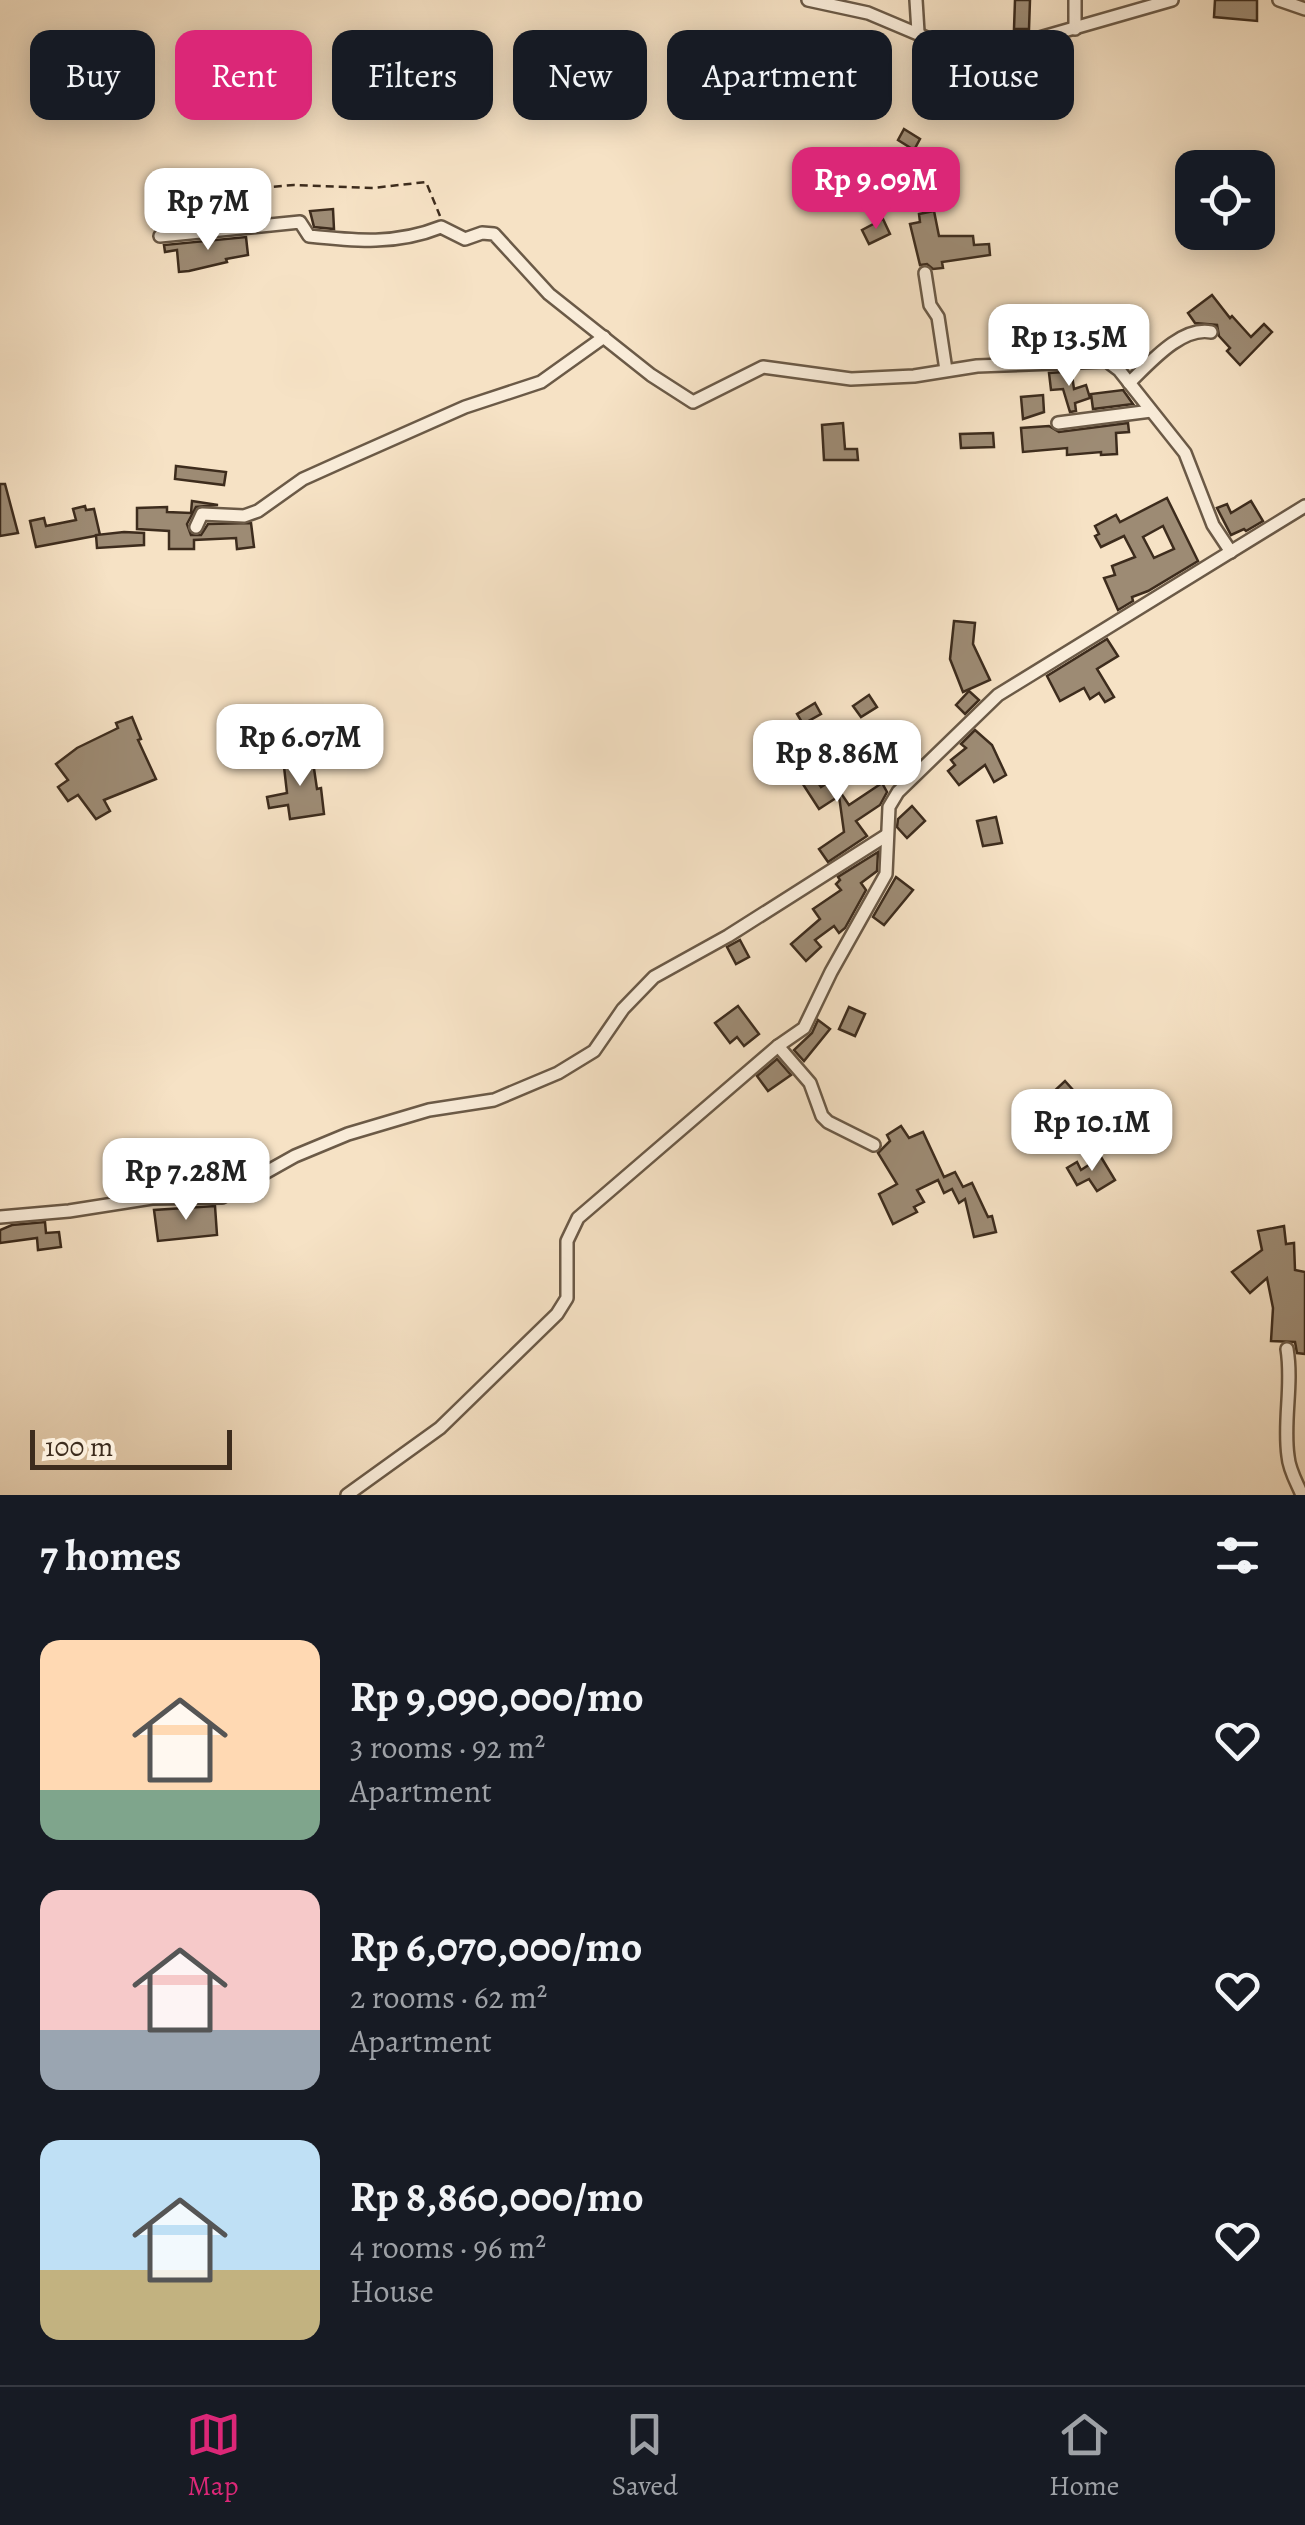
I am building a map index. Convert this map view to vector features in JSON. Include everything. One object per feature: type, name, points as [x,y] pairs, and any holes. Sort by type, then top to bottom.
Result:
[{"type":"street","points":[[808,0],[868,13],[913,30]]},
{"type":"street","points":[[916,0],[918,30]]},
{"type":"street","points":[[1075,0],[1074,30],[1172,0]]},
{"type":"street","points":[[1279,0],[1305,9]]},
{"type":"street","points":[[160,236],[240,230],[290,221],[300,222],[309,236],[380,242],[441,227],[465,239],[494,234],[548,294],[651,375],[693,402],[763,367],[851,380],[1009,364],[1107,360],[1185,453],[1213,524],[1231,552]]},
{"type":"street","points":[[925,273],[930,305],[938,317],[946,370]]},
{"type":"street","points":[[1129,383],[1162,352],[1188,335],[1200,330],[1210,332]]},
{"type":"street","points":[[196,528],[202,514],[244,516],[258,511],[303,479],[465,407],[540,382],[604,337]]},
{"type":"street","points":[[1058,423],[1151,411]]},
{"type":"street","points":[[346,1495],[440,1428],[557,1314],[567,1298],[567,1242],[578,1218],[804,1028],[830,972],[886,874],[889,807],[898,792],[986,704],[1305,506]]},
{"type":"street","points":[[0,1217],[69,1212],[152,1198],[222,1197],[295,1156],[348,1134],[429,1110],[494,1100],[558,1073],[594,1051],[623,1010],[654,977],[728,936],[887,835]]},
{"type":"street","points":[[778,1046],[810,1083],[822,1116],[874,1145]]},
{"type":"street","points":[[1287,1350],[1291,1372],[1288,1462],[1302,1495]]},
{"type":"path","points":[[222,191],[294,185],[374,188],[426,182],[432,190],[441,227]]},
{"type":"building","points":[[1015,0],[1030,0],[1029,29],[1014,29]]},
{"type":"building","points":[[1215,0],[1257,0],[1257,21],[1214,17]]},
{"type":"building","points":[[904,129],[920,139],[914,150],[898,140]]},
{"type":"building","points":[[197,191],[198,196],[221,194],[223,204],[244,203],[245,218],[156,228],[154,213],[183,209],[180,194]]},
{"type":"building","points":[[333,209],[334,229],[314,227],[310,211]]},
{"type":"building","points":[[934,211],[939,236],[973,236],[974,245],[989,244],[990,255],[942,262],[943,268],[920,265],[910,224],[920,222],[919,214]]},
{"type":"building","points":[[883,219],[890,234],[869,244],[862,230]]},
{"type":"building","points":[[246,237],[248,255],[179,272],[177,250],[165,252],[164,245]]},
{"type":"building","points":[[1212,295],[1251,337],[1264,324],[1272,332],[1240,365],[1227,351],[1230,348],[1219,336],[1217,325],[1195,323],[1188,313]]},
{"type":"building","points":[[1141,329],[1144,342],[1121,347],[1119,334]]},
{"type":"building","points":[[1064,372],[1065,376],[1072,375],[1074,389],[1086,385],[1090,398],[1075,403],[1076,411],[1070,412],[1063,389],[1051,390],[1049,373]]},
{"type":"building","points":[[1123,390],[1133,404],[1093,409],[1091,394]]},
{"type":"building","points":[[1043,395],[1044,412],[1023,419],[1021,397]]},
{"type":"building","points":[[843,423],[845,449],[857,449],[858,460],[824,460],[822,425]]},
{"type":"building","points":[[1128,423],[1129,432],[1116,433],[1117,454],[1067,455],[1067,448],[1023,452],[1021,428],[1049,426],[1059,432]]},
{"type":"building","points":[[993,433],[994,447],[961,448],[960,434]]},
{"type":"building","points":[[176,466],[226,472],[224,485],[175,479]]},
{"type":"building","points":[[0,484],[5,484],[18,533],[0,536]]},
{"type":"building","points":[[1167,498],[1198,561],[1132,597],[1133,601],[1118,610],[1104,578],[1115,575],[1112,566],[1135,557],[1124,536],[1101,547],[1095,526],[1116,515],[1120,522]],"holes":[[[1163,526],[1174,549],[1154,558],[1143,537]]]},
{"type":"building","points":[[192,501],[218,505],[196,507],[187,524],[191,535],[201,535],[208,524],[251,523],[254,547],[237,549],[236,538],[194,540],[194,549],[169,549],[169,531],[137,529],[137,508],[167,507],[167,512],[191,513]]},
{"type":"building","points":[[1251,501],[1263,521],[1231,535],[1217,508],[1227,504],[1231,513]]},
{"type":"building","points":[[85,506],[86,510],[94,509],[100,535],[36,547],[30,521],[44,518],[46,526],[76,520],[73,509]]},
{"type":"building","points":[[144,533],[144,545],[97,548],[96,535]]},
{"type":"building","points":[[954,621],[975,623],[973,644],[990,680],[963,692],[950,659]]},
{"type":"building","points":[[1107,639],[1118,656],[1097,669],[1114,697],[1105,702],[1099,693],[1090,699],[1084,688],[1060,701],[1047,676]]},
{"type":"building","points":[[969,691],[979,700],[965,714],[956,705]]},
{"type":"building","points":[[869,695],[877,707],[861,717],[853,706]]},
{"type":"building","points":[[815,703],[821,714],[803,724],[797,714]]},
{"type":"building","points":[[132,717],[156,779],[104,800],[110,811],[96,819],[78,795],[68,801],[58,787],[68,780],[56,764],[77,748],[118,728],[116,723]]},
{"type":"building","points":[[857,728],[865,743],[850,752],[841,736]]},
{"type":"building","points":[[975,730],[992,745],[1006,775],[994,782],[985,765],[959,785],[948,771],[955,765],[951,760],[966,748],[961,744]]},
{"type":"building","points":[[800,748],[821,787],[832,780],[849,805],[882,783],[887,792],[880,805],[856,821],[867,836],[828,862],[819,849],[844,832],[839,796],[819,809],[786,758]]},
{"type":"building","points":[[312,755],[324,814],[290,819],[288,805],[269,808],[267,797],[287,793],[283,758]]},
{"type":"building","points":[[912,806],[925,821],[907,838],[897,827],[898,819]]},
{"type":"building","points":[[996,817],[1002,843],[983,846],[977,821]]},
{"type":"building","points":[[878,852],[877,871],[861,883],[866,890],[845,928],[839,933],[834,926],[815,940],[821,947],[806,961],[791,944],[820,919],[813,909],[841,890],[836,884],[838,877]]},
{"type":"building","points":[[896,877],[913,890],[884,925],[873,917]]},
{"type":"building","points":[[740,940],[749,957],[736,964],[727,947]]},
{"type":"building","points":[[738,1006],[759,1034],[744,1046],[737,1037],[730,1043],[715,1023]]},
{"type":"building","points":[[849,1007],[865,1014],[855,1036],[839,1029]]},
{"type":"building","points":[[818,1020],[830,1029],[804,1061],[794,1050],[812,1033]]},
{"type":"building","points":[[777,1059],[791,1075],[768,1091],[757,1076]]},
{"type":"building","points":[[1065,1081],[1073,1090],[1058,1104],[1050,1095]]},
{"type":"building","points":[[901,1126],[909,1138],[923,1132],[944,1177],[955,1172],[963,1187],[972,1183],[988,1217],[992,1216],[996,1232],[974,1237],[965,1199],[959,1203],[952,1189],[944,1193],[938,1180],[917,1190],[924,1202],[914,1207],[917,1212],[893,1224],[879,1194],[897,1184],[878,1153],[890,1141],[887,1135]]},
{"type":"building","points":[[1101,1157],[1115,1180],[1097,1191],[1089,1179],[1077,1185],[1067,1168],[1077,1162],[1081,1170]]},
{"type":"building","points":[[215,1206],[217,1235],[158,1241],[154,1210]]},
{"type":"building","points":[[45,1222],[46,1233],[59,1232],[61,1247],[38,1250],[37,1238],[0,1243],[0,1230]]},
{"type":"building","points":[[1284,1226],[1286,1244],[1294,1243],[1295,1270],[1305,1272],[1305,1354],[1297,1353],[1295,1342],[1271,1341],[1273,1308],[1267,1278],[1250,1293],[1232,1272],[1262,1250],[1258,1231]]}]
